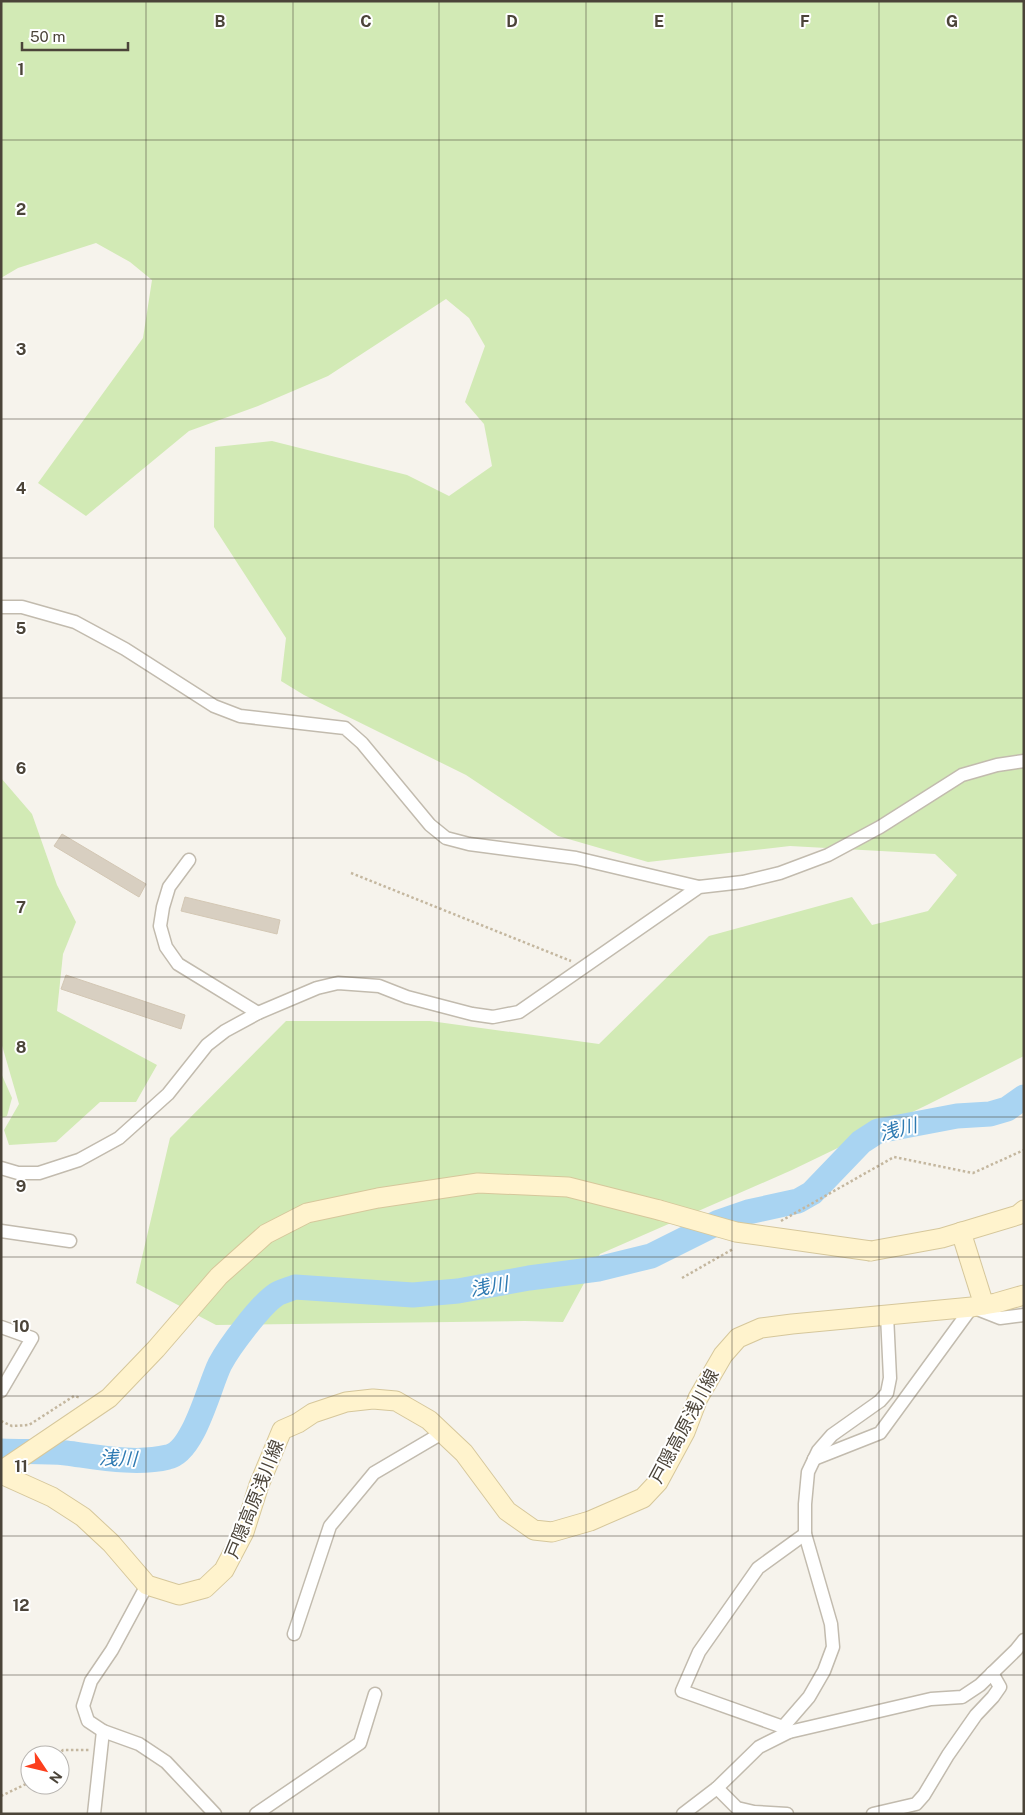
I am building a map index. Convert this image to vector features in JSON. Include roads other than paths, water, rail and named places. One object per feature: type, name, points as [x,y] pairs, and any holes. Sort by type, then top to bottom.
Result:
[{"type":"main road","points":[[147,1585],[111,1543],[83,1517],[4,1470],[109,1398],[149,1356],[219,1276],[266,1234],[307,1214],[378,1198],[478,1183],[568,1187],[736,1232],[871,1251],[942,1238],[1018,1215],[1024,1210]]},
{"type":"main road","points":[[961,1232],[978,1306]]},
{"type":"main road","name":"戸隠高原浅川線","points":[[147,1585],[179,1595],[205,1588],[224,1570],[244,1532],[259,1485],[282,1430],[298,1423],[313,1413],[346,1402],[373,1399],[396,1401],[429,1420],[464,1453],[506,1511],[534,1530],[552,1532],[590,1521],[643,1498],[658,1482],[681,1440],[698,1398],[723,1355],[738,1338],[761,1328],[978,1306],[1024,1295]]},
{"type":"street","points":[[1,607],[22,607],[75,622],[124,649],[214,706],[240,716],[345,728],[362,743],[430,825],[446,838],[469,844],[576,858],[698,887],[752,880],[780,873],[828,855],[880,827],[962,775],[997,765],[1024,761]]},
{"type":"street","points":[[188,860],[170,887],[164,907],[160,926],[166,947],[178,964],[258,1013]]},
{"type":"street","points":[[1,1168],[18,1173],[39,1173],[79,1160],[119,1138],[168,1094],[207,1045],[225,1031],[258,1013],[317,988],[338,983],[379,986],[407,997],[472,1014],[493,1017],[519,1012],[698,887]]},
{"type":"street","points":[[1,1231],[70,1240]]},
{"type":"street","points":[[814,1459],[880,1433],[978,1306],[1000,1318],[1024,1315]]},
{"type":"street","points":[[683,1814],[717,1788],[760,1747],[786,1729],[809,1697],[824,1671],[833,1647],[831,1624],[805,1534],[808,1472],[818,1451],[832,1435],[880,1401],[887,1393],[890,1378],[887,1315]]},
{"type":"street","points":[[1,1327],[32,1338],[1,1391]]},
{"type":"street","points":[[294,1634],[330,1526],[374,1473],[442,1433]]},
{"type":"street","points":[[805,1534],[758,1568],[699,1652],[682,1691],[786,1729],[932,1699],[962,1697],[980,1685],[1024,1640]]},
{"type":"street","points":[[147,1585],[112,1650],[92,1681],[82,1706],[88,1721],[103,1732],[139,1744],[166,1762],[215,1814]]},
{"type":"street","points":[[872,1814],[916,1804],[924,1795],[948,1755],[976,1715],[1000,1687],[992,1673]]},
{"type":"street","points":[[256,1814],[360,1743],[375,1694]]},
{"type":"street","points":[[94,1814],[103,1732]]},
{"type":"street","points":[[717,1788],[737,1808],[754,1813],[787,1814]]},
{"type":"waterway","name":"浅川","points":[[1,1451],[58,1452],[130,1460],[168,1457],[177,1452],[186,1443],[193,1431],[220,1364],[230,1347],[270,1299],[281,1292],[295,1287],[413,1295],[458,1291],[529,1278],[598,1269],[651,1256],[719,1222],[748,1212],[798,1201],[812,1193],[861,1142],[878,1131],[957,1116],[990,1114],[1007,1109],[1024,1097]]}]
